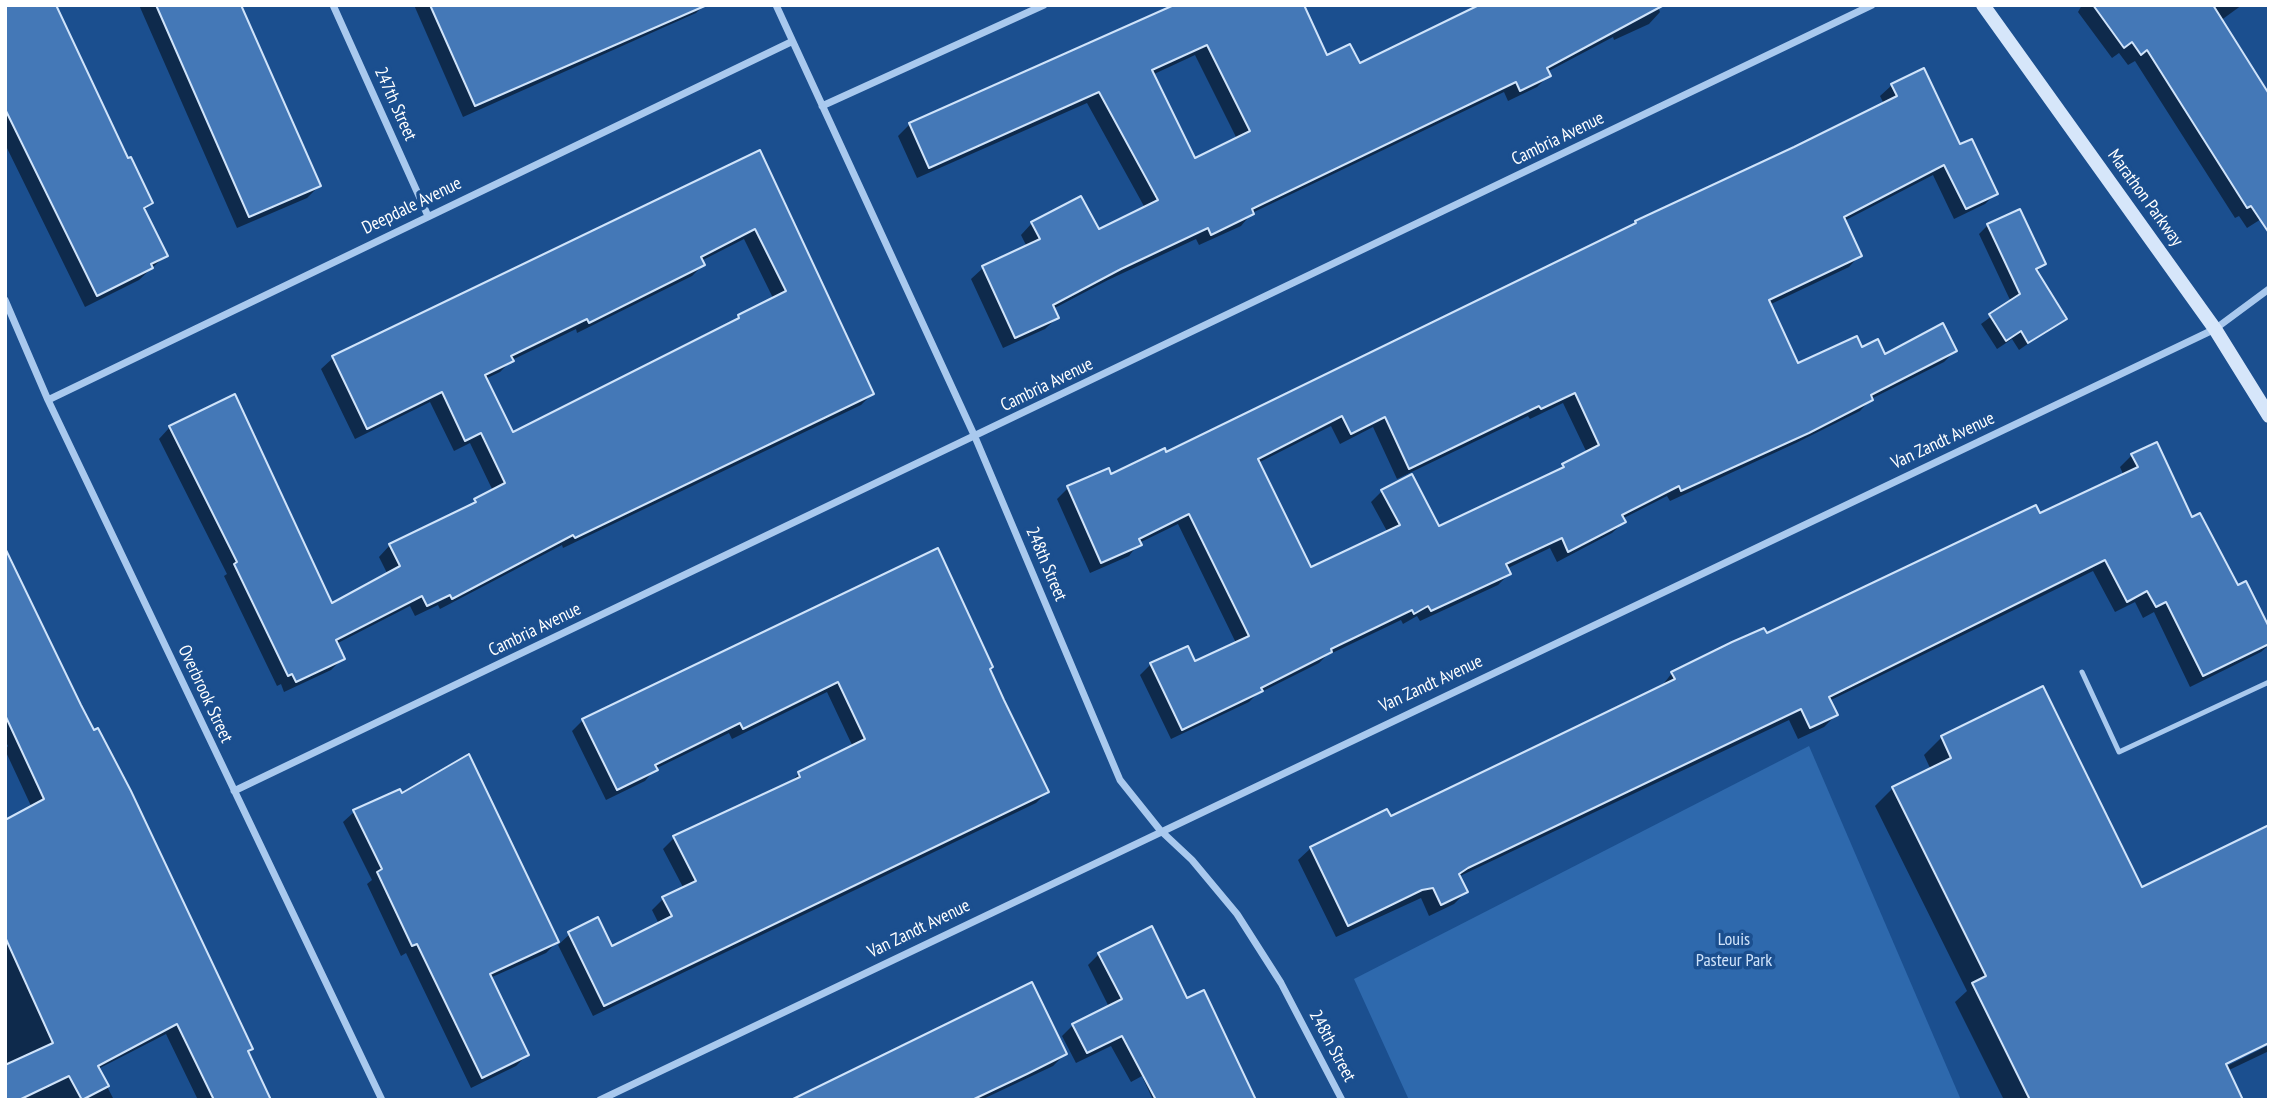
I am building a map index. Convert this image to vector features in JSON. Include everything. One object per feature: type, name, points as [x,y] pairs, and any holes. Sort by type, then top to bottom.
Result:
[{"type":"street","name":"247th Street","points":[[333,5],[428,216]]},
{"type":"street","name":"248th Street","points":[[776,5],[975,438],[1120,780],[1160,830],[1192,860],[1237,914],[1281,983],[1342,1100]]},
{"type":"street","points":[[822,106],[1044,5]]},
{"type":"street","name":"Cambria Avenue","points":[[234,791],[975,438],[1872,5]]},
{"type":"street","name":"Marathon Parkway","points":[[1983,5],[2215,329],[2269,416]]},
{"type":"street","name":"Deepdale Avenue","points":[[48,400],[791,42]]},
{"type":"street","name":"Van Zandt Avenue","points":[[600,1100],[1160,830],[2215,329],[2269,289]]},
{"type":"street","name":"Overbrook Street","points":[[5,300],[48,400],[382,1100]]},
{"type":"lane","points":[[2082,672],[2119,752],[2269,682]]},
{"type":"green space","name":"Louis Pasteur Park","points":[[1809,746],[1961,1100],[1409,1100],[1354,979]]},
{"type":"building","points":[[5,5],[56,5],[128,158],[131,157],[153,203],[144,208],[168,256],[151,264],[153,268],[97,296],[5,109]]},
{"type":"building","points":[[156,5],[241,5],[321,186],[249,217]]},
{"type":"building","points":[[430,5],[707,5],[475,106]]},
{"type":"building","points":[[1174,5],[1304,5],[1327,55],[1350,44],[1360,63],[1479,5],[1664,5],[1547,68],[1551,76],[1520,91],[1516,82],[1252,209],[1254,214],[1211,235],[1208,228],[1121,269],[1053,305],[1059,318],[1015,338],[982,266],[1040,239],[1031,222],[1081,196],[1099,229],[1158,200],[1099,92],[929,168],[909,123]],"holes":[[[1207,45],[1250,131],[1195,158],[1152,70]]]},
{"type":"building","points":[[2093,5],[2213,5],[2269,94],[2269,233],[2251,206],[2247,208],[2147,50],[2141,55],[2132,42],[2124,48]]},
{"type":"building","points":[[1924,68],[1960,144],[1972,139],[1998,194],[1966,209],[1944,165],[1844,217],[1862,256],[1769,300],[1798,363],[1857,336],[1862,347],[1878,339],[1885,354],[1943,323],[1957,351],[1871,395],[1873,400],[1809,433],[1681,491],[1679,486],[1622,515],[1626,522],[1568,552],[1562,538],[1506,564],[1511,574],[1431,611],[1428,606],[1414,614],[1412,610],[1331,649],[1332,652],[1261,688],[1263,691],[1182,730],[1150,663],[1188,646],[1195,661],[1249,636],[1189,514],[1139,539],[1142,545],[1101,563],[1067,486],[1109,468],[1111,474],[1165,448],[1166,452],[1636,223],[1635,221],[1794,147],[1897,96],[1891,84]],"holes":[[[1575,393],[1599,445],[1562,464],[1564,467],[1439,526],[1412,474],[1381,490],[1400,525],[1311,567],[1258,459],[1342,416],[1351,434],[1385,417],[1409,469],[1539,406],[1541,409]]]},
{"type":"building","points":[[760,150],[874,394],[575,538],[573,535],[452,599],[450,595],[427,606],[422,596],[336,640],[345,659],[296,682],[292,674],[288,676],[234,564],[237,562],[169,426],[235,394],[332,603],[400,566],[389,544],[476,502],[474,499],[505,483],[481,433],[465,441],[442,392],[367,429],[332,356]],"holes":[[[755,229],[786,291],[738,315],[739,318],[513,432],[485,375],[514,361],[511,356],[587,319],[589,323],[705,265],[701,257]]]},
{"type":"building","points":[[2020,209],[2046,264],[2036,269],[2067,319],[2028,343],[2021,331],[2006,341],[1989,314],[2020,294],[1987,224]]},
{"type":"building","points":[[2157,442],[2192,517],[2200,513],[2238,585],[2246,581],[2269,627],[2269,644],[2203,676],[2166,602],[2156,607],[2147,591],[2127,602],[2105,560],[1829,697],[1838,715],[1810,728],[1801,709],[1468,868],[1459,874],[1468,892],[1441,905],[1433,888],[1422,890],[1348,926],[1310,847],[1387,809],[1391,816],[1675,679],[1671,672],[1732,642],[1764,628],[1767,633],[2036,505],[2040,513],[2138,467],[2131,454]]},
{"type":"building","points":[[5,548],[81,705],[94,730],[98,728],[131,791],[253,1049],[248,1051],[271,1100],[214,1100],[177,1024],[98,1066],[109,1086],[82,1100],[69,1076],[19,1100],[5,1100],[5,1065],[53,1043],[5,937],[5,820],[44,799],[5,715]]},
{"type":"building","points":[[938,548],[993,667],[990,669],[1004,700],[1049,792],[604,1006],[568,932],[598,917],[612,946],[672,916],[662,897],[696,881],[673,836],[800,777],[798,772],[865,739],[838,682],[743,729],[740,723],[655,765],[658,770],[617,790],[582,719]]},
{"type":"building","points":[[2043,686],[2142,887],[2269,825],[2269,1043],[2226,1064],[2243,1100],[2030,1100],[1972,983],[1986,976],[1892,787],[1951,758],[1941,736]]},
{"type":"building","points":[[469,754],[559,942],[490,974],[529,1055],[482,1078],[417,944],[412,946],[377,872],[382,869],[353,810],[400,789],[402,793]]},
{"type":"building","points":[[1152,926],[1187,998],[1204,990],[1256,1100],[1156,1100],[1122,1036],[1087,1053],[1072,1024],[1122,999],[1098,953]]},
{"type":"building","points":[[1032,982],[1067,1054],[1027,1074],[972,1100],[791,1100]]}]
